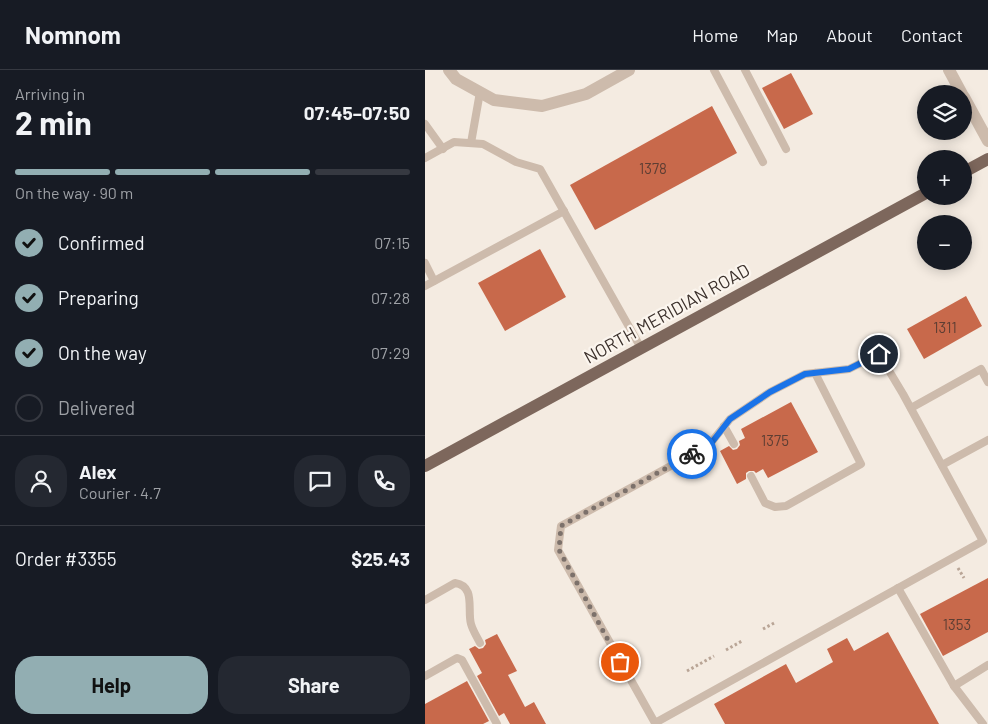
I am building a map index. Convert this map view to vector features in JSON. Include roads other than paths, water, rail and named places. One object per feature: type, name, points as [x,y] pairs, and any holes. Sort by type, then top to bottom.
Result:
[{"type":"main road","points":[[972,168],[988,159]]},
{"type":"main road","name":"NORTH MERIDIAN ROAD","points":[[425,466],[917,198]]},
{"type":"street","points":[[449,70],[456,79],[494,100],[541,106],[586,94],[629,70]]},
{"type":"street","points":[[949,70],[957,85]]},
{"type":"street","points":[[972,112],[988,141]]},
{"type":"lane","points":[[714,70],[763,162]]},
{"type":"lane","points":[[745,70],[786,149]]},
{"type":"lane","points":[[471,143],[480,92]]},
{"type":"lane","points":[[425,124],[443,148]]},
{"type":"lane","points":[[425,158],[454,142],[483,144],[516,162],[540,169],[641,348]]},
{"type":"lane","points":[[425,286],[564,212]]},
{"type":"lane","points":[[425,263],[435,281]]},
{"type":"lane","points":[[879,354],[986,540],[655,724],[559,550],[561,526],[709,446],[730,419],[770,392],[805,374],[815,373],[849,369],[879,354]]},
{"type":"lane","points":[[911,408],[984,367],[988,382]]},
{"type":"lane","points":[[751,476],[765,503],[775,507],[785,506],[861,464],[815,373]]},
{"type":"lane","points":[[724,426],[734,444]]},
{"type":"lane","points":[[942,465],[988,440]]},
{"type":"lane","points":[[425,600],[455,584],[463,586],[467,590],[469,599],[471,624],[480,643]]},
{"type":"lane","points":[[898,588],[953,686],[983,724]]},
{"type":"lane","points":[[425,676],[457,658],[462,660],[497,724]]},
{"type":"lane","points":[[953,686],[988,665]]}]
